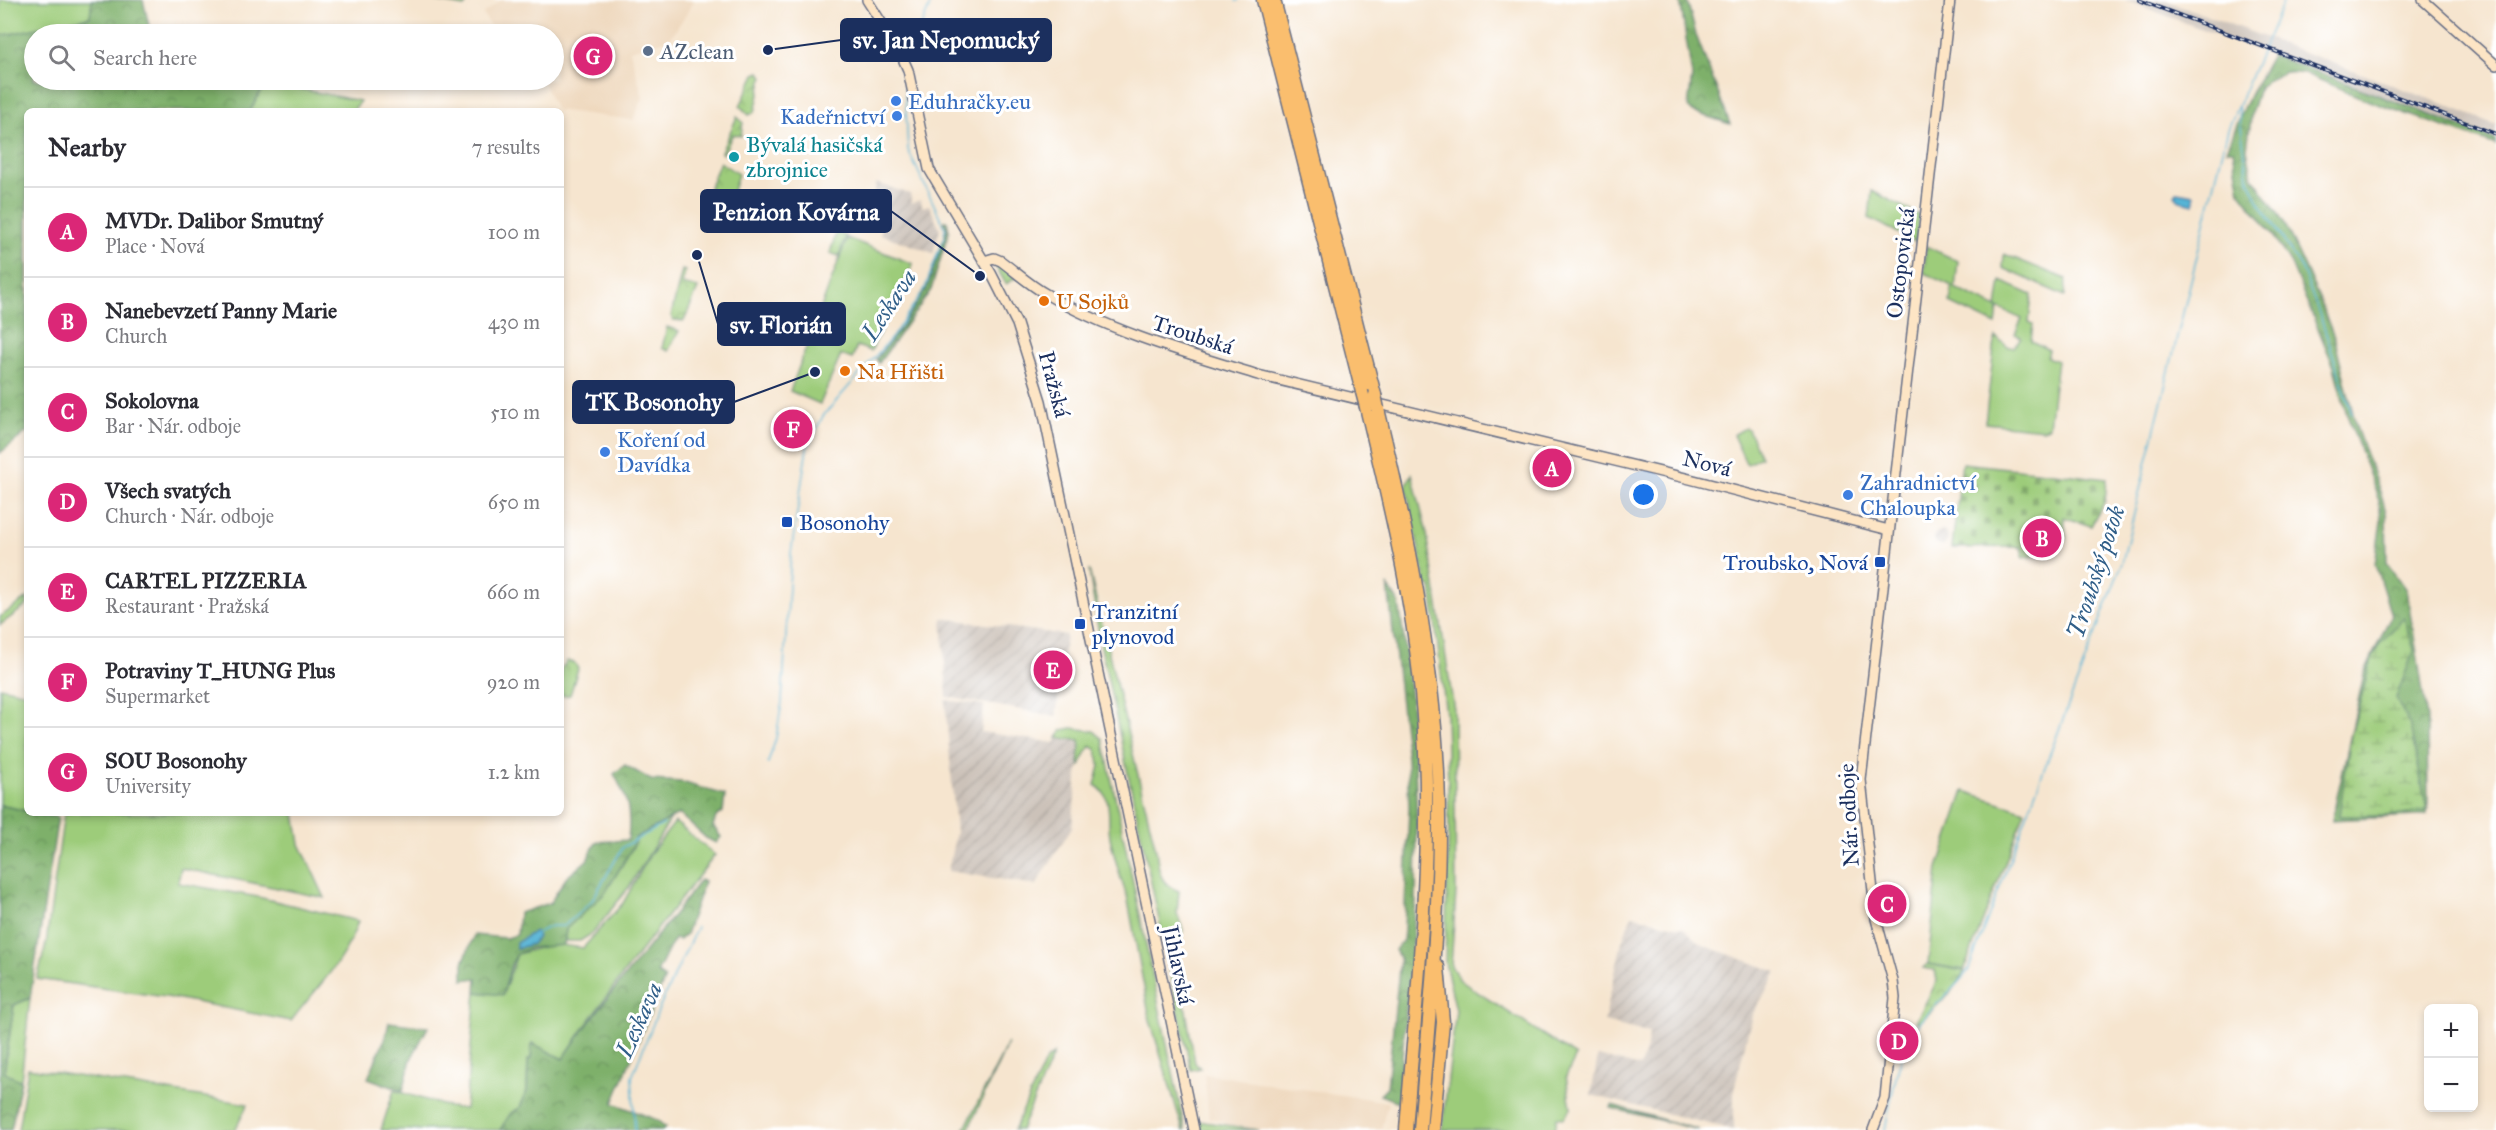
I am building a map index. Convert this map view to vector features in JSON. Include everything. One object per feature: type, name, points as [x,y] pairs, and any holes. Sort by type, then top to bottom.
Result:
[{"type":"highway","points":[[1263,0],[1414,572],[1430,677],[1438,783],[1437,909],[1443,1022],[1433,1130]]},
{"type":"highway","points":[[1274,0],[1370,401],[1414,628],[1424,730],[1427,813],[1425,894],[1406,1130]]},
{"type":"highway","points":[[1420,1130],[1437,909]]},
{"type":"highway","points":[[1397,1130],[1409,1094]]},
{"type":"street","name":"Pražská","points":[[867,0],[900,52],[908,70],[929,170],[984,261],[1017,324],[1041,401],[1126,808]]},
{"type":"street","name":"Ostopovická","points":[[1889,530],[1950,0]]},
{"type":"street","points":[[2423,0],[2496,65]]},
{"type":"street","name":"Troubská","points":[[984,261],[994,258],[1001,261],[1049,296],[1125,332],[1258,375],[1515,437]]},
{"type":"street","name":"Nová","points":[[1515,437],[1889,530]]},
{"type":"street","name":"Nár. odboje","points":[[1873,1130],[1885,1098],[1895,998],[1893,981],[1876,920],[1861,780],[1889,530]]},
{"type":"street","name":"Jihlavská","points":[[1126,808],[1194,1130]]},
{"type":"shaded area","points":[[501,0],[695,0],[670,39],[630,50],[643,98],[633,120],[555,108],[547,90],[564,90],[564,24],[489,24],[483,14]]},
{"type":"shaded area","points":[[2125,0],[2165,0],[2443,104],[2496,125],[2496,140]]},
{"type":"shaded area","points":[[876,183],[910,194],[912,203],[920,200],[923,207],[929,205],[940,229],[933,253],[880,234],[884,222],[872,218]]},
{"type":"shaded area","points":[[1941,531],[1946,533],[1948,538],[1946,543],[1941,545],[1936,543],[1934,538],[1936,533]]},
{"type":"shaded area","points":[[942,618],[1066,635],[1056,716],[947,697]]},
{"type":"shaded area","points":[[945,700],[984,705],[981,732],[1055,743],[1057,738],[1081,740],[1072,827],[1036,885],[948,871],[956,832]]},
{"type":"shaded area","points":[[1632,915],[1683,928],[1703,945],[1777,972],[1752,1015],[1734,1090],[1734,1130],[1591,1095],[1598,1056],[1640,1067],[1648,1042],[1649,1033],[1604,1022],[1622,942]]},
{"type":"shaded area","points":[[1204,1074],[1388,1102],[1381,1130],[1258,1130],[1225,1125],[1225,1122],[1209,1118]]},
{"type":"green space","points":[[0,0],[92,0],[90,17],[57,24],[24,24],[24,31],[0,36]]},
{"type":"green space","points":[[92,0],[143,0],[149,24],[57,24],[90,17]]},
{"type":"green space","points":[[428,0],[469,0],[464,7]]},
{"type":"green space","points":[[1680,0],[1687,0],[1696,35],[1730,124],[1693,112],[1688,107],[1692,76]]},
{"type":"green space","points":[[24,31],[24,90],[262,90],[252,108],[24,108],[24,434],[0,453],[0,36]]},
{"type":"green space","points":[[2272,55],[2496,140],[2496,145],[2369,101],[2306,74],[2285,72],[2266,81],[2259,88],[2252,111],[2247,149],[2252,176],[2284,222],[2319,298],[2335,340],[2357,430],[2386,513],[2387,563],[2406,590],[2427,719],[2428,805],[2427,814],[2418,816],[2332,820],[2364,674],[2391,615],[2375,564],[2381,520],[2379,501],[2346,412],[2334,367],[2291,264],[2272,234],[2240,192],[2233,150],[2227,150],[2244,106]]},
{"type":"green space","points":[[760,72],[763,77],[755,112],[749,115],[740,106],[755,74]]},
{"type":"green space","points":[[262,90],[306,90],[360,101],[355,108],[252,108]]},
{"type":"green space","points":[[737,117],[743,122],[741,136],[733,134],[723,154],[721,152]]},
{"type":"green space","points":[[720,162],[738,174],[726,215],[701,209]]},
{"type":"green space","points":[[1872,191],[1919,215],[1916,242],[1869,218]]},
{"type":"green space","points":[[944,221],[947,221],[949,231],[931,290],[879,363],[876,359],[900,329],[927,288],[947,229]]},
{"type":"green space","points":[[836,233],[846,236],[839,256],[830,253]]},
{"type":"green space","points":[[847,238],[913,264],[871,351],[857,346],[852,359],[841,355],[820,404],[790,391]]},
{"type":"green space","points":[[1926,246],[1958,261],[1955,288],[1997,308],[2001,281],[2032,295],[2029,322],[2033,324],[2031,341],[2049,350],[2047,357],[2057,361],[2049,426],[2043,429],[1985,423],[1996,337],[2008,347],[2014,347],[2021,337],[2015,334],[2022,319],[1998,308],[1996,325],[1950,303],[1952,286],[1924,273]]},
{"type":"green space","points":[[2004,254],[2066,279],[2065,296],[2003,268]]},
{"type":"green space","points":[[1000,266],[1017,277],[1006,284],[996,267]]},
{"type":"green space","points":[[682,270],[685,271],[682,284],[698,288],[684,321],[673,320],[671,316]]},
{"type":"green space","points":[[667,327],[679,331],[668,351],[662,348]]},
{"type":"green space","points":[[1745,428],[1748,429],[1761,457],[1748,464],[1733,435]]},
{"type":"green space","points":[[1962,463],[2107,479],[2105,501],[2091,526],[2064,517],[2066,540],[2047,554],[2023,558],[2021,547],[1952,548]],"holes":[[[2038,521],[2053,523],[2047,549],[2034,546],[2037,527],[2035,525]]]},
{"type":"green space","points":[[1412,474],[1427,534],[1454,710],[1456,892],[1451,966],[1460,980],[1576,1056],[1566,1076],[1571,1108],[1564,1118],[1557,1117],[1555,1130],[1442,1130],[1456,1010],[1445,963],[1449,821],[1446,715],[1431,587],[1426,585],[1406,486]]},
{"type":"green space","points":[[1089,570],[1159,869],[1163,880],[1179,891],[1177,913],[1183,930],[1176,953],[1195,1063],[1200,1068],[1191,1070],[1101,647]]},
{"type":"green space","points":[[1388,586],[1399,603],[1407,660],[1414,728],[1417,824],[1416,901],[1398,1102],[1380,1095],[1387,1088],[1400,959],[1395,950],[1403,940],[1409,808],[1407,759]]},
{"type":"green space","points":[[24,600],[24,607],[0,625],[0,617]]},
{"type":"green space","points":[[2404,618],[2414,650],[2396,698],[2410,726],[2427,810],[2389,816],[2339,816],[2351,735],[2372,658],[2381,642]]},
{"type":"green space","points":[[567,661],[575,663],[578,669],[570,695],[564,696],[564,665]]},
{"type":"green space","points":[[0,687],[24,692],[24,810],[0,805]]},
{"type":"green space","points":[[1072,728],[1094,731],[1103,739],[1185,1130],[1183,1130],[1150,1020],[1127,895],[1110,837],[1107,801],[1101,789],[1095,785],[1100,766],[1096,749],[1090,746],[1079,767],[1080,740],[1057,738],[1062,730]]},
{"type":"green space","points":[[625,765],[651,780],[682,782],[725,795],[723,812],[716,817],[713,826],[721,837],[716,843],[706,838],[679,814],[635,838],[636,842],[605,893],[566,929],[564,945],[531,948],[517,954],[511,965],[503,995],[476,992],[477,978],[463,980],[463,963],[474,935],[506,938],[517,935],[519,913],[550,903],[566,878],[587,860],[596,842],[628,840],[627,806],[623,791],[614,774]]},
{"type":"green space","points":[[1964,791],[2025,811],[1964,970],[1928,964],[1938,868]]},
{"type":"green space","points":[[0,805],[24,810],[24,816],[58,817],[30,998],[14,1005],[4,1072],[21,1081],[11,1130],[0,1130]]},
{"type":"green space","points":[[64,816],[295,816],[300,844],[325,898],[181,868],[178,883],[258,897],[358,921],[338,962],[291,1021],[180,999],[37,979],[46,944]]},
{"type":"green space","points":[[671,818],[629,887],[593,933],[580,941],[565,941],[566,929],[605,893],[636,842],[635,838]]},
{"type":"green space","points":[[675,822],[715,855],[618,981],[563,1059],[532,1044],[531,1060],[528,1060],[527,1091],[520,1108],[511,1113],[500,1130],[381,1130],[394,1090],[449,1107],[465,1109],[476,992],[503,994],[517,954],[554,944],[583,948],[623,903],[651,853]]},
{"type":"green space","points":[[700,880],[704,882],[686,934],[680,940],[674,939],[657,973],[665,978],[613,1103],[657,1120],[665,1127],[662,1130],[500,1130],[511,1113],[520,1108],[527,1091],[528,1060],[531,1059],[532,1043],[563,1059]]},
{"type":"green space","points":[[1927,964],[1965,971],[1951,992],[1919,1023],[1916,1021],[1937,981],[1935,970],[1923,968]]},
{"type":"green space","points":[[30,998],[21,1081],[4,1073],[14,1005]]},
{"type":"green space","points":[[389,1022],[428,1027],[411,1059],[403,1091],[368,1078],[386,1036]]},
{"type":"green space","points":[[1008,1043],[968,1130],[964,1130]]},
{"type":"green space","points":[[1053,1055],[1021,1130],[1014,1130],[1046,1060]]},
{"type":"green space","points":[[28,1068],[248,1104],[235,1130],[18,1130]]},
{"type":"green space","points":[[1612,1105],[1699,1130],[1611,1108]]},
{"type":"green space","points":[[1198,1121],[1258,1130],[1200,1130]]},
{"type":"water","points":[[2177,192],[2194,195],[2194,204],[2180,201],[2175,195]]},
{"type":"water","points":[[535,931],[538,937],[532,944],[516,949],[516,943]]},
{"type":"waterway","name":"Leskava","points":[[908,59],[932,0]]},
{"type":"waterway","name":"Troubský potok","points":[[1885,1130],[1899,1068],[1912,1035],[1924,1018],[1968,971],[2122,563],[2228,129],[2284,0]]},
{"type":"waterway","name":"Leskava","points":[[768,763],[776,738],[782,702],[791,553],[807,448],[823,416],[893,336],[925,288],[944,236],[945,228],[908,150],[904,72]]},
{"type":"waterway","points":[[2238,106],[2248,177],[2258,200],[2303,271],[2352,414]]},
{"type":"waterway","points":[[535,934],[551,926],[564,926],[591,902],[623,847],[664,824]]},
{"type":"waterway","name":"Leskava","points":[[635,1130],[632,1077],[660,1006],[697,927]]},
{"type":"railway","points":[[2139,0],[2496,134]]},
{"type":"place","name":"sv. Jan Nepomucký","points":[[768,50]]},
{"type":"place","name":"AZclean","points":[[648,51]]},
{"type":"place","name":"SOU Bosonohy","points":[[593,56]]},
{"type":"place","name":"Eduhračky.eu","points":[[896,101]]},
{"type":"place","name":"Kadeřnictví","points":[[897,116]]},
{"type":"place","name":"Bývalá hasičská zbrojnice","points":[[734,157]]},
{"type":"place","name":"sv. Florián","points":[[697,255]]},
{"type":"place","name":"Penzion Kovárna","points":[[980,276]]},
{"type":"place","name":"U Sojků","points":[[1044,301]]},
{"type":"place","name":"Na Hřišti","points":[[845,371]]},
{"type":"place","name":"TK Bosonohy","points":[[815,372]]},
{"type":"place","name":"Potraviny T_HUNG Plus","points":[[793,429]]},
{"type":"place","name":"Koření od Davídka","points":[[605,452]]},
{"type":"place","name":"MVDr. Dalibor Smutný","points":[[1552,468]]},
{"type":"place","name":"Zahradnictví Chaloupka","points":[[1848,495]]},
{"type":"place","name":"Bosonohy","points":[[787,522]]},
{"type":"place","name":"Nanebevzetí Panny Marie","points":[[2042,538]]},
{"type":"place","name":"Troubsko, Nová","points":[[1880,562]]},
{"type":"place","name":"Tranzitní plynovod","points":[[1080,624]]},
{"type":"place","name":"CARTEL PIZZERIA","points":[[1053,670]]},
{"type":"place","name":"Sokolovna","points":[[1887,904]]},
{"type":"place","name":"Všech svatých","points":[[1899,1041]]}]
